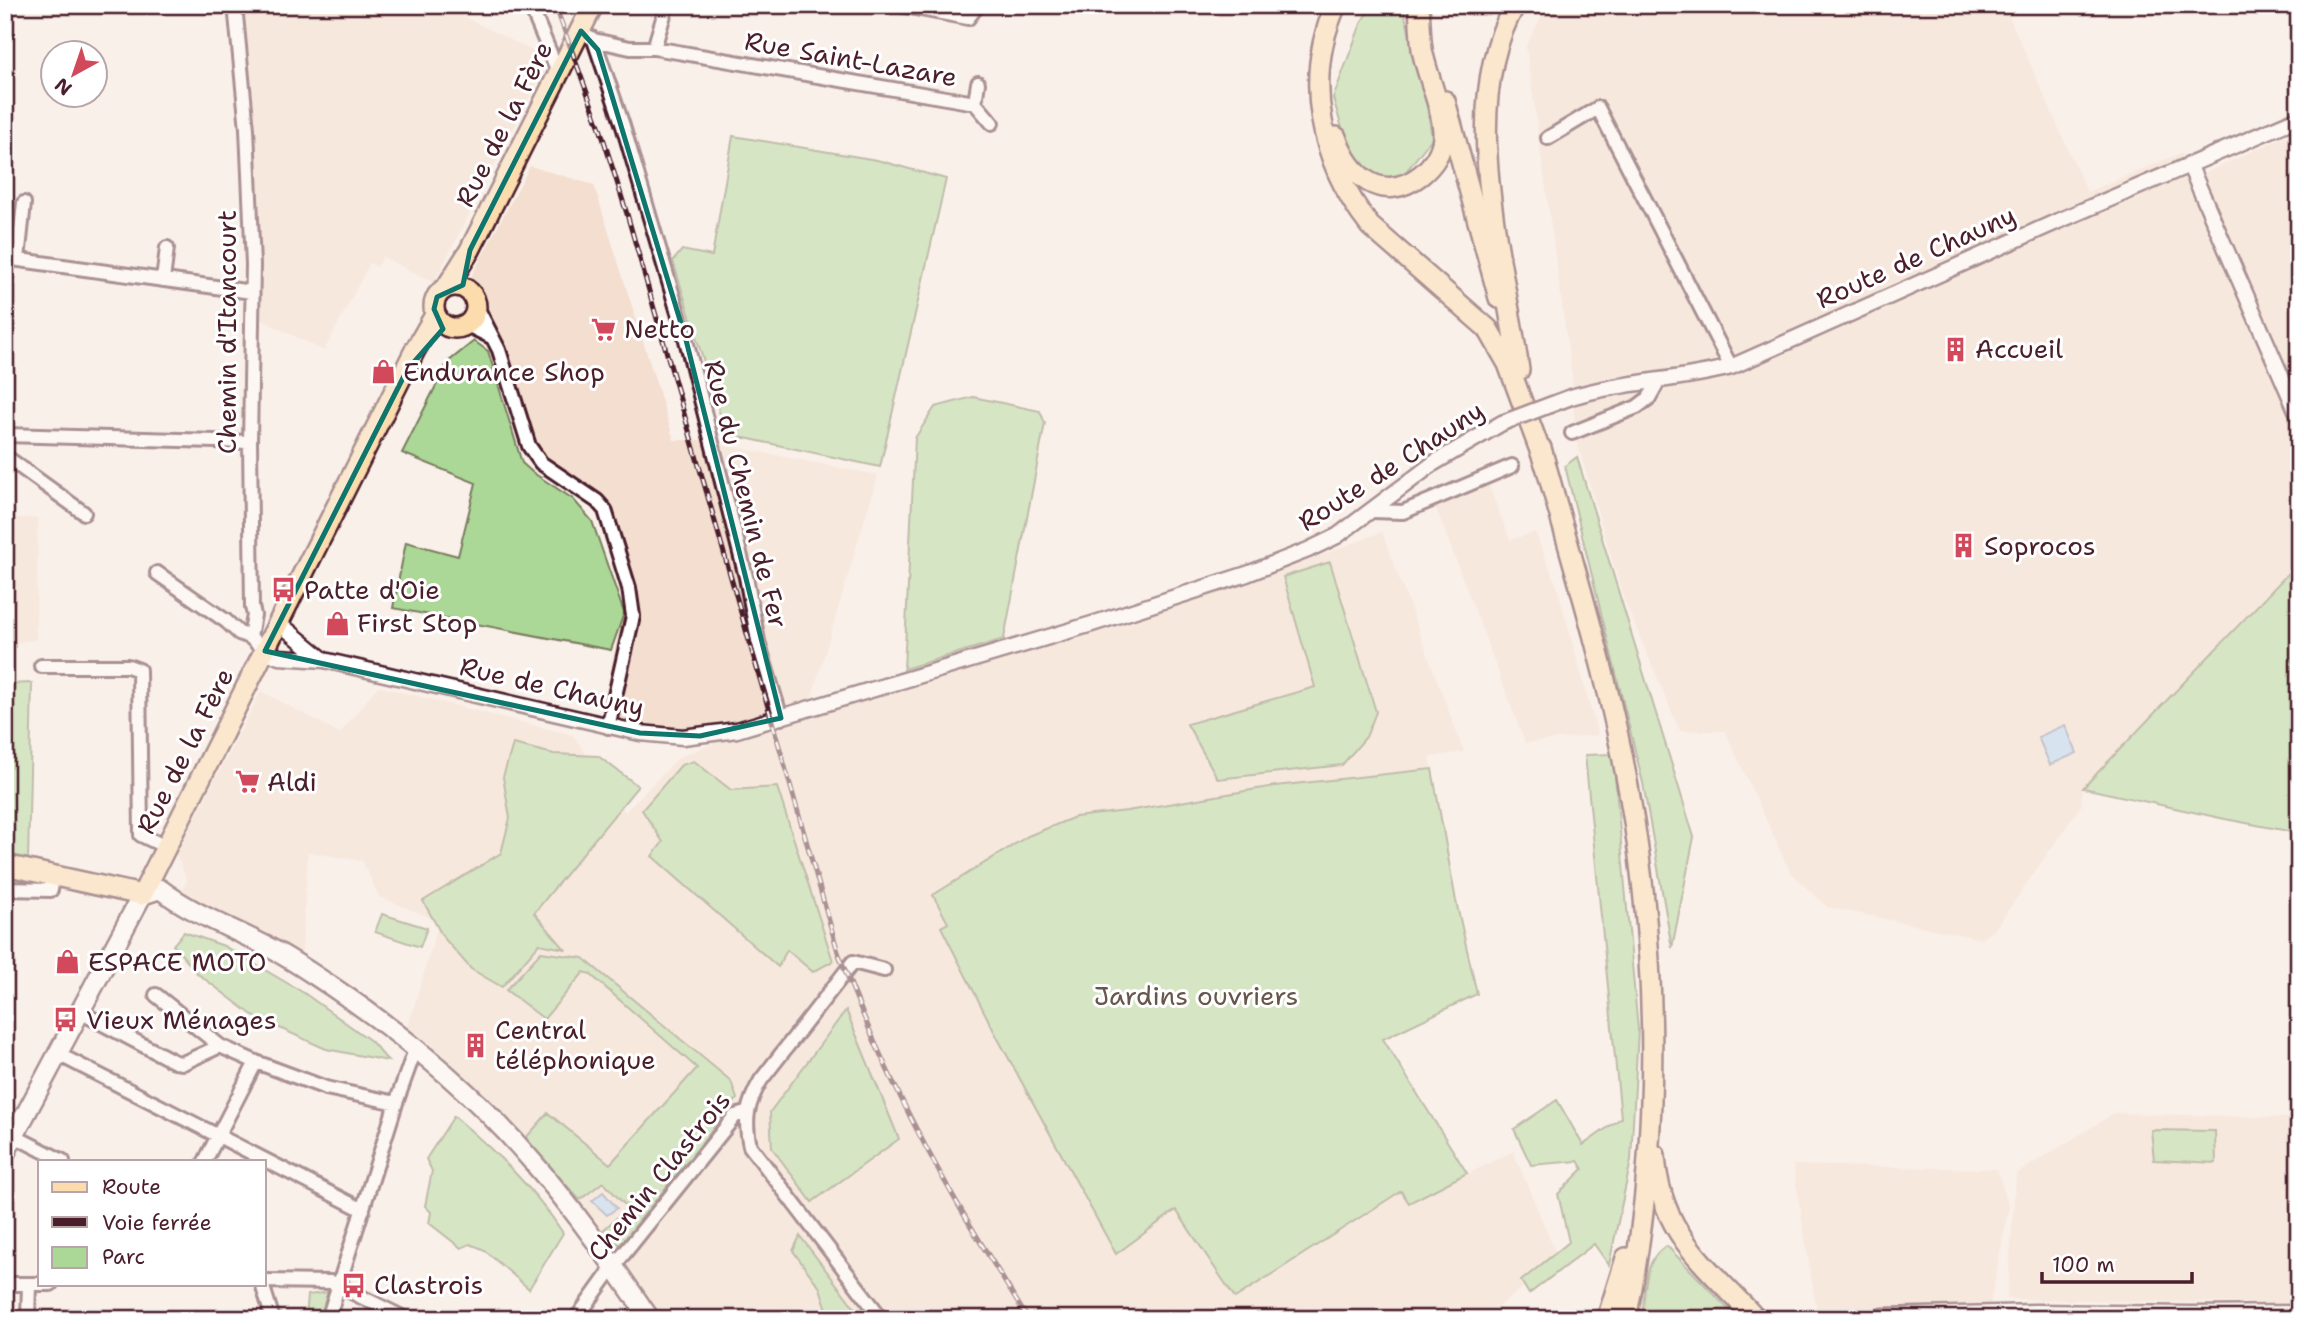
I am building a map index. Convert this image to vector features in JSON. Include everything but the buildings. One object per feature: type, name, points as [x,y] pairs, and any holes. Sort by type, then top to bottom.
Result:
[{"type":"main road","points":[[1336,5],[1321,54],[1318,85],[1325,136],[1336,172],[1370,226],[1488,330],[1508,364],[1545,464]]},
{"type":"main road","points":[[1348,5],[1336,41],[1330,76],[1334,131],[1352,170],[1372,183],[1390,188],[1414,180],[1428,168],[1438,154],[1443,138],[1422,49],[1419,5]]},
{"type":"main road","points":[[1419,5],[1606,686],[1622,755],[1633,821],[1647,947],[1650,1098],[1640,1236],[1626,1319]]},
{"type":"main road","points":[[1515,5],[1494,54],[1486,112],[1490,189],[1519,370]]},
{"type":"main road","name":"Rue de la Fère","points":[[456,288],[465,274],[470,250],[559,74],[588,25]]},
{"type":"main road","points":[[456,288],[473,296],[476,305],[475,315],[450,323],[434,302],[437,297],[456,288]]},
{"type":"main road","name":"Rue de la Fère","points":[[5,1153],[142,895],[415,351],[450,323]]},
{"type":"main road","points":[[5,865],[142,895],[160,889],[183,906],[271,948],[375,1018],[485,1111],[532,1161],[614,1266],[650,1319]]},
{"type":"main road","points":[[1650,1098],[1658,1175],[1668,1216],[1691,1250],[1756,1319]]},
{"type":"main road","points":[[1607,1319],[1644,1192]]},
{"type":"street","name":"Chemin d'Itancourt","points":[[235,5],[247,129],[252,292],[250,442],[254,615],[250,637]]},
{"type":"street","points":[[530,5],[559,74]]},
{"type":"street","points":[[654,48],[667,5]]},
{"type":"street","points":[[900,5],[968,19],[978,5]]},
{"type":"street","name":"Rue Saint-Lazare","points":[[588,25],[630,48],[654,48],[975,103]]},
{"type":"street","name":"Rue du Chemin de Fer","points":[[588,25],[622,125],[686,340],[746,577],[776,720]]},
{"type":"street","points":[[978,83],[975,103],[992,123]]},
{"type":"street","points":[[1548,138],[1598,108],[1731,367]]},
{"type":"street","name":"Route de Chauny","points":[[776,720],[1247,574],[1336,536],[1434,463],[1502,423],[1594,390],[1704,374],[1731,367],[2299,118]]},
{"type":"street","points":[[2189,164],[2299,417]]},
{"type":"street","points":[[24,203],[12,259],[252,292]]},
{"type":"street","points":[[163,280],[167,248]]},
{"type":"street","points":[[476,305],[499,350],[509,387],[534,456],[597,501],[605,510],[615,537],[629,587],[633,616],[608,727]]},
{"type":"street","points":[[450,323],[493,338]]},
{"type":"street","points":[[1572,433],[1637,407],[1649,398],[1659,380]]},
{"type":"street","points":[[5,435],[250,442]]},
{"type":"street","points":[[5,456],[84,513]]},
{"type":"street","points":[[1372,511],[1403,512],[1512,466]]},
{"type":"street","points":[[157,573],[239,633],[250,637],[265,651]]},
{"type":"street","points":[[254,615],[279,623]]},
{"type":"street","name":"Rue de Chauny","points":[[279,623],[324,660]]},
{"type":"street","name":"Rue de Chauny","points":[[265,651],[279,657],[324,660],[640,733],[692,736],[737,730],[776,720]]},
{"type":"street","points":[[41,666],[128,666],[139,670],[139,823],[141,835],[166,848]]},
{"type":"street","points":[[5,888],[51,890],[53,876]]},
{"type":"street","name":"Chemin Clastrois","points":[[576,1319],[614,1266],[735,1116],[746,1113],[750,1099],[761,1080],[853,962],[884,970]]},
{"type":"street","points":[[156,995],[220,1046],[326,1088],[396,1103]]},
{"type":"street","points":[[80,1012],[175,1062],[183,1063],[220,1046]]},
{"type":"street","points":[[328,1319],[415,1050]]},
{"type":"street","points":[[58,1054],[265,1160]]},
{"type":"street","points":[[206,1160],[256,1062]]},
{"type":"street","points":[[746,1113],[750,1146],[882,1319]]},
{"type":"street","points":[[14,1136],[61,1160]]},
{"type":"street","points":[[266,1160],[363,1210]]},
{"type":"street","points":[[266,1283],[331,1282],[399,1317]]},
{"type":"street","points":[[5,1284],[38,1284]]},
{"type":"street","points":[[28,1319],[29,1284]]},
{"type":"street","points":[[264,1286],[274,1319]]},
{"type":"street","points":[[1873,1319],[1882,1316],[2035,1312],[2299,1313]]},
{"type":"highlighted area","points":[[581,31],[598,50],[686,340],[781,718],[700,736],[640,733],[265,651],[407,370],[443,329],[434,309],[437,297],[463,285],[470,250]]},
{"type":"shaded area","points":[[230,5],[454,5],[453,11],[549,59],[434,283],[383,257],[377,267],[370,263],[324,351],[246,312],[247,275],[234,35]]},
{"type":"shaded area","points":[[1547,5],[2004,5],[2087,192],[2181,153],[2299,429],[2299,562],[2083,788],[2081,806],[1995,929],[1981,939],[1827,907],[1790,872],[1725,731],[1680,731],[1624,600],[1575,436],[1572,377],[1526,47]]},
{"type":"shaded area","points":[[2299,130],[2299,399],[2200,175]]},
{"type":"shaded area","points":[[530,166],[594,185],[674,440],[699,440],[878,475],[811,700],[745,722],[693,729],[668,728],[601,715],[625,602],[597,512],[525,457],[487,343],[470,335],[471,277]]},
{"type":"shaded area","points":[[1488,484],[1510,540],[1535,532],[1557,586],[1598,735],[1525,743],[1436,508]]},
{"type":"shaded area","points":[[5,518],[38,518],[36,640],[19,642],[12,648],[5,641]]},
{"type":"shaded area","points":[[1382,532],[1464,752],[1430,757],[1432,769],[1275,786],[1075,817],[1028,836],[933,895],[948,923],[941,927],[997,1037],[1116,1253],[1176,1209],[1236,1298],[1402,1191],[1410,1203],[1513,1151],[1559,1260],[1482,1319],[656,1319],[589,1214],[466,1082],[406,1034],[439,921],[379,897],[362,861],[308,852],[302,953],[181,893],[187,881],[176,854],[261,691],[340,733],[378,686],[573,735],[625,812],[679,757],[709,745],[892,693],[1148,615],[1249,583]]},
{"type":"shaded area","points":[[2115,1113],[2299,1118],[2299,1304],[2007,1299],[2016,1174]]},
{"type":"shaded area","points":[[1793,1165],[1997,1169],[2009,1207],[1990,1305],[2175,1319],[1818,1319]]},
{"type":"green space","points":[[1372,5],[1402,5],[1424,86],[1432,138],[1404,174],[1373,180],[1351,158],[1333,98],[1362,21]]},
{"type":"green space","points":[[733,136],[877,160],[946,179],[880,467],[726,434],[673,261],[682,250],[712,256]]},
{"type":"green space","points":[[474,341],[488,351],[522,463],[573,499],[592,521],[624,613],[611,650],[393,608],[406,542],[458,556],[476,483],[402,453],[448,362]]},
{"type":"green space","points":[[973,397],[1040,411],[1045,423],[1004,639],[904,669],[915,438],[935,407]]},
{"type":"green space","points":[[1577,457],[1694,837],[1672,948],[1643,783],[1565,466]]},
{"type":"green space","points":[[1330,562],[1376,712],[1366,737],[1342,765],[1218,779],[1187,724],[1315,687],[1283,577]]},
{"type":"green space","points":[[2299,562],[2299,833],[2083,788]]},
{"type":"green space","points":[[32,683],[28,861],[5,856],[5,684]]},
{"type":"green space","points":[[513,744],[554,754],[598,756],[638,786],[534,913],[565,949],[539,944],[502,987],[471,969],[443,937],[423,901],[501,853],[510,818],[503,777]]},
{"type":"green space","points":[[1613,754],[1638,1030],[1631,1160],[1609,1265],[1594,1244],[1529,1294],[1521,1281],[1569,1242],[1558,1194],[1583,1169],[1578,1161],[1531,1165],[1514,1129],[1557,1100],[1583,1145],[1621,1118],[1585,755]]},
{"type":"green space","points":[[694,761],[731,790],[777,787],[833,961],[813,972],[787,950],[778,967],[652,856],[663,842],[642,810],[681,765]]},
{"type":"green space","name":"Jardins ouvriers","points":[[1432,769],[1456,901],[1477,994],[1383,1039],[1467,1173],[1409,1203],[1401,1191],[1235,1298],[1176,1210],[1116,1254],[997,1037],[941,927],[948,923],[933,895],[1028,836],[1075,817],[1275,786]]},
{"type":"green space","points":[[382,914],[427,928],[420,947],[375,932]]},
{"type":"green space","points":[[184,932],[224,946],[304,993],[371,1041],[388,1061],[326,1049],[255,1017],[198,974],[173,945]]},
{"type":"green space","points":[[541,952],[583,958],[731,1081],[737,1099],[620,1245],[602,1231],[628,1208],[603,1182],[580,1200],[524,1140],[548,1113],[610,1164],[697,1068],[590,974],[584,972],[544,1019],[506,990]]},
{"type":"green space","points":[[846,1010],[899,1139],[812,1202],[772,1148],[770,1112]]},
{"type":"green space","points":[[454,1116],[513,1171],[540,1201],[563,1233],[529,1289],[483,1249],[470,1244],[461,1248],[429,1223],[431,1212],[425,1206],[432,1171],[426,1159]]},
{"type":"green space","points":[[2151,1130],[2215,1131],[2216,1163],[2154,1160]]},
{"type":"green space","points":[[800,1236],[863,1319],[830,1319],[820,1288],[793,1251]]},
{"type":"green space","points":[[1667,1246],[1738,1319],[1694,1313],[1684,1319],[1642,1319],[1649,1268],[1659,1251]]},
{"type":"green space","points":[[328,1292],[321,1319],[281,1319],[306,1318],[308,1295]]},
{"type":"water","points":[[2065,725],[2077,753],[2050,765],[2038,737]]},
{"type":"water","points":[[603,1192],[617,1208],[607,1215],[592,1201]]},
{"type":"railway","points":[[555,5],[600,128],[627,214],[838,952],[873,1039],[927,1149],[1028,1319]]},
{"type":"place","name":"Netto","points":[[604,329]]},
{"type":"place","name":"Accueil","points":[[1955,349]]},
{"type":"place","name":"Endurance Shop","points":[[383,372]]},
{"type":"place","name":"Soprocos","points":[[1964,546]]},
{"type":"place","name":"Patte d'Oie","points":[[284,590]]},
{"type":"place","name":"First Stop","points":[[337,623]]},
{"type":"place","name":"Aldi","points":[[247,782]]},
{"type":"place","name":"ESPACE MOTO","points":[[68,962]]},
{"type":"place","name":"Vieux Ménages","points":[[66,1020]]},
{"type":"place","name":"Central téléphonique","points":[[475,1045]]},
{"type":"place","name":"Clastrois","points":[[354,1285]]}]
